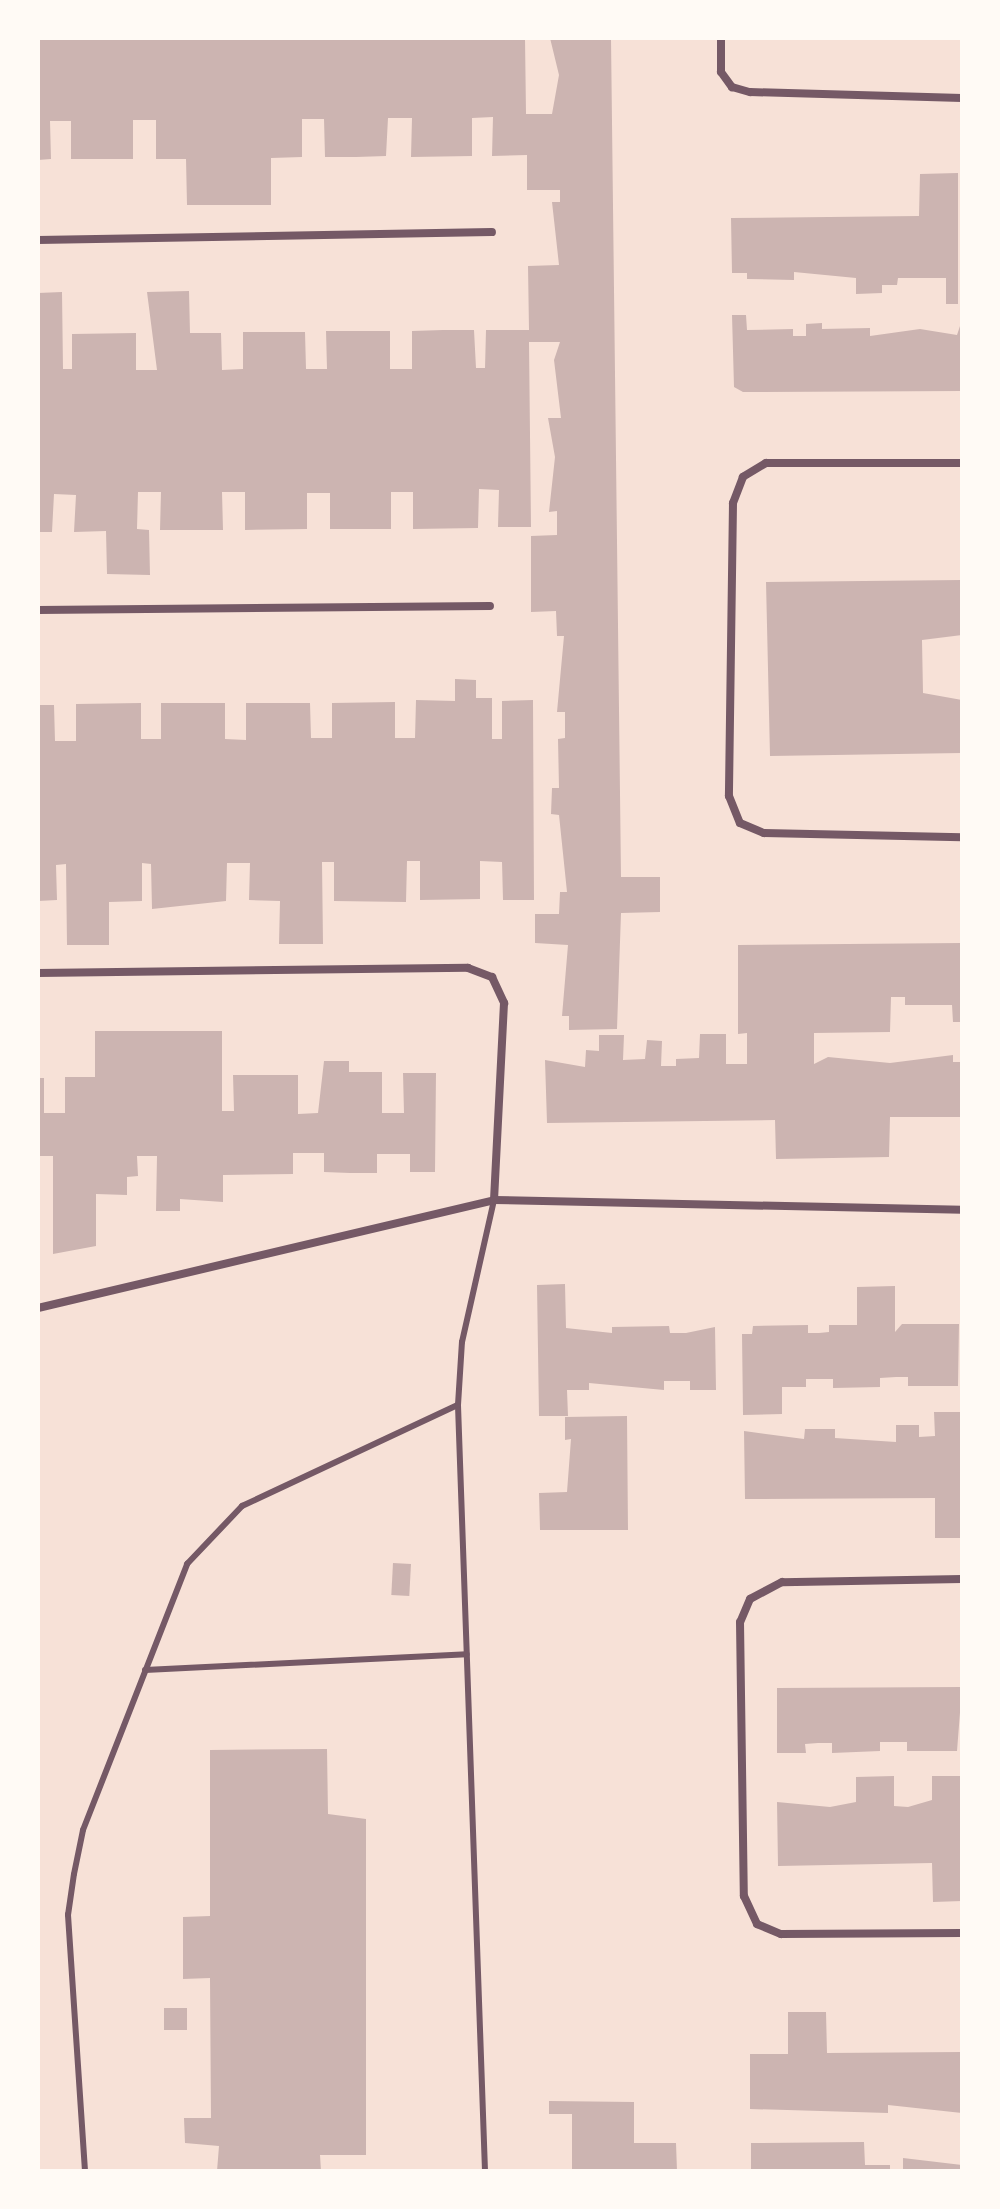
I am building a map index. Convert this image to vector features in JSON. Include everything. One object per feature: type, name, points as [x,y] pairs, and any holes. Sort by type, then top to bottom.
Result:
[{"type":"street","points":[[721,38],[721,72],[732,87],[750,92],[962,98]]},
{"type":"street","points":[[38,240],[492,232]]},
{"type":"street","points":[[962,463],[766,463],[743,477],[733,503],[729,796],[740,823],[764,833],[962,837]]},
{"type":"street","points":[[38,610],[490,606]]},
{"type":"street","points":[[38,973],[468,968],[492,977],[504,1003],[494,1200]]},
{"type":"street","points":[[39,1309],[494,1200],[962,1210]]},
{"type":"street","points":[[962,1579],[782,1582],[750,1599],[740,1622],[744,1896],[757,1924],[781,1934],[962,1933]]},
{"type":"lane","points":[[485,2171],[458,1405],[462,1342],[494,1200]]},
{"type":"lane","points":[[85,2171],[68,1915],[83,1830],[187,1564],[208,1534],[242,1506],[458,1405]]},
{"type":"lane","points":[[145,1670],[467,1654]]},
{"type":"building","points":[[38,38],[525,38],[526,114],[552,114],[559,75],[550,38],[611,38],[621,877],[660,877],[660,912],[621,913],[617,1029],[569,1030],[569,1016],[562,1016],[568,945],[535,943],[535,914],[559,914],[560,892],[567,892],[559,815],[551,814],[552,788],[559,788],[558,739],[565,738],[565,712],[557,712],[564,636],[557,636],[556,611],[531,612],[531,536],[557,535],[557,511],[549,512],[555,457],[548,418],[561,418],[554,360],[560,342],[529,342],[531,527],[498,527],[499,490],[479,489],[478,528],[413,529],[413,492],[391,492],[391,529],[330,529],[330,493],[307,493],[307,529],[245,530],[245,492],[222,492],[223,530],[160,530],[161,492],[138,492],[137,529],[149,530],[150,575],[107,574],[106,531],[74,532],[76,495],[54,494],[52,532],[38,532],[38,293],[62,292],[63,369],[72,369],[72,334],[136,333],[136,370],[157,370],[147,292],[189,291],[190,333],[221,333],[222,370],[243,369],[243,332],[305,332],[306,369],[327,369],[326,331],[390,331],[390,369],[412,369],[412,331],[443,330],[474,330],[476,368],[485,368],[486,330],[529,330],[528,266],[559,265],[552,202],[560,202],[560,190],[527,190],[527,155],[492,156],[493,117],[472,118],[472,156],[411,157],[412,118],[388,118],[386,156],[356,157],[325,157],[324,119],[302,119],[302,157],[271,158],[271,205],[187,205],[186,159],[156,159],[156,120],[133,120],[133,159],[71,159],[71,121],[50,121],[51,159],[38,160]]},
{"type":"building","points":[[958,173],[958,304],[946,304],[946,278],[898,278],[897,285],[882,285],[882,293],[856,294],[856,278],[794,272],[794,280],[747,279],[747,273],[732,273],[731,218],[919,216],[920,174]]},
{"type":"building","points":[[732,315],[746,315],[747,330],[793,329],[793,336],[806,336],[806,324],[822,323],[822,329],[870,328],[870,336],[920,329],[957,335],[962,320],[962,391],[743,392],[734,387]]},
{"type":"building","points":[[962,580],[962,635],[922,640],[923,693],[962,700],[962,753],[770,756],[766,582]]},
{"type":"building","points":[[455,679],[476,680],[476,698],[492,698],[492,739],[502,739],[502,701],[533,700],[534,900],[503,900],[502,862],[480,861],[480,899],[420,900],[420,861],[407,861],[406,902],[334,901],[334,862],[322,862],[323,944],[279,944],[280,901],[249,900],[250,863],[227,863],[226,901],[152,909],[151,864],[142,863],[142,901],[109,902],[109,945],[67,945],[66,864],[56,865],[57,900],[38,901],[38,705],[54,705],[55,741],[76,741],[76,704],[141,703],[141,739],[161,739],[161,703],[225,703],[225,739],[246,740],[246,703],[310,703],[311,738],[332,738],[332,703],[395,702],[395,738],[415,738],[416,700],[455,701]]},
{"type":"building","points":[[962,943],[962,1022],[953,1022],[952,1005],[905,1005],[905,997],[891,997],[890,1032],[814,1033],[814,1064],[828,1057],[890,1063],[953,1055],[953,1062],[962,1062],[962,1117],[890,1117],[889,1157],[776,1159],[775,1120],[547,1123],[545,1060],[585,1067],[586,1050],[599,1051],[599,1035],[624,1035],[623,1060],[645,1059],[647,1040],[662,1041],[661,1066],[676,1066],[676,1059],[699,1058],[700,1034],[726,1034],[726,1064],[747,1064],[747,1033],[738,1034],[738,945]]},
{"type":"building","points":[[95,1031],[222,1031],[222,1111],[234,1111],[233,1075],[298,1075],[298,1114],[318,1113],[324,1061],[349,1061],[349,1072],[382,1072],[382,1113],[404,1113],[403,1073],[436,1073],[435,1172],[410,1172],[410,1154],[377,1154],[377,1173],[324,1172],[324,1153],[293,1153],[293,1174],[223,1175],[223,1202],[180,1199],[180,1211],[156,1211],[157,1156],[137,1156],[138,1176],[127,1177],[127,1195],[96,1194],[96,1246],[53,1254],[53,1156],[38,1156],[38,1078],[44,1078],[44,1113],[65,1113],[65,1077],[95,1077]]},
{"type":"building","points":[[565,1284],[566,1328],[612,1333],[612,1327],[669,1326],[670,1333],[686,1333],[715,1327],[716,1390],[690,1390],[690,1381],[664,1381],[664,1390],[589,1383],[589,1390],[567,1390],[568,1416],[539,1416],[537,1285]]},
{"type":"building","points":[[895,1286],[895,1332],[902,1324],[959,1324],[958,1386],[908,1386],[908,1377],[896,1377],[880,1378],[880,1387],[833,1388],[833,1379],[806,1379],[806,1387],[782,1387],[782,1414],[743,1415],[742,1334],[752,1334],[753,1326],[808,1325],[808,1333],[819,1333],[829,1332],[829,1325],[857,1325],[857,1287]]},
{"type":"building","points":[[934,1412],[962,1412],[962,1538],[935,1538],[935,1498],[745,1499],[744,1431],[804,1439],[805,1429],[835,1429],[835,1438],[896,1442],[896,1425],[919,1425],[919,1437],[935,1436]]},
{"type":"building","points":[[627,1416],[628,1530],[540,1530],[539,1493],[567,1492],[571,1439],[565,1440],[565,1417]]},
{"type":"building","points":[[393,1563],[411,1564],[409,1596],[391,1595]]},
{"type":"building","points":[[962,1687],[957,1751],[907,1751],[907,1742],[880,1742],[880,1751],[832,1753],[832,1743],[818,1743],[805,1744],[806,1753],[777,1753],[777,1688]]},
{"type":"building","points":[[327,1749],[328,1814],[366,1819],[366,2155],[320,2155],[321,2171],[217,2171],[219,2146],[185,2143],[184,2118],[211,2118],[210,1978],[183,1979],[183,1917],[210,1916],[210,1750]]},
{"type":"building","points":[[894,1776],[894,1806],[908,1807],[932,1800],[932,1776],[962,1776],[962,1901],[933,1902],[932,1863],[778,1866],[777,1802],[830,1807],[856,1802],[856,1777]]},
{"type":"building","points":[[164,2008],[187,2008],[187,2030],[164,2030]]},
{"type":"building","points":[[788,2012],[826,2012],[827,2053],[962,2052],[962,2113],[888,2105],[888,2113],[750,2109],[750,2054],[788,2054]]},
{"type":"building","points":[[549,2101],[634,2102],[634,2143],[676,2143],[677,2171],[572,2169],[572,2114],[549,2114]]},
{"type":"building","points":[[864,2142],[865,2165],[890,2165],[890,2171],[751,2171],[751,2143]]},
{"type":"building","points":[[903,2158],[962,2165],[962,2171],[903,2171]]}]
